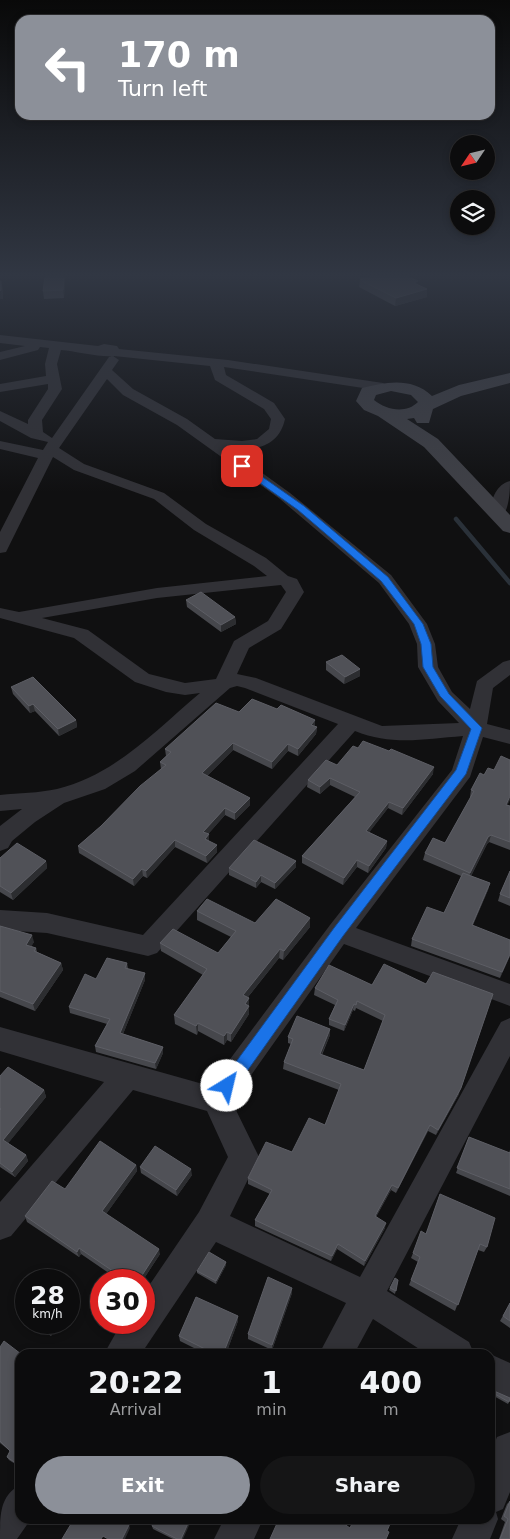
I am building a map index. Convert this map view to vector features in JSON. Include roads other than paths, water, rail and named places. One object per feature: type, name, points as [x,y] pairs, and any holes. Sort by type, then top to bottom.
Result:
[{"type":"main road","points":[[377,409],[403,414],[424,407],[458,391],[502,380]]},
{"type":"main road","points":[[502,380],[408,388],[383,387],[368,392],[365,401],[431,443],[503,520]]},
{"type":"main road","points":[[408,388],[416,391],[426,399],[424,428],[431,443]]},
{"type":"street","points":[[0,356],[31,349]]},
{"type":"street","points":[[36,435],[35,420],[55,390],[51,349]]},
{"type":"street","points":[[90,349],[216,363],[383,387]]},
{"type":"street","points":[[0,548],[5,527],[51,449],[114,358],[108,351]]},
{"type":"street","points":[[209,442],[240,447],[254,446],[274,432],[278,425],[278,419],[272,408],[220,377],[216,363]]},
{"type":"street","points":[[106,371],[128,392],[182,422],[301,508],[385,579],[418,624],[426,644],[428,667],[445,696],[476,728]]},
{"type":"street","points":[[302,376],[343,390],[377,409]]},
{"type":"street","points":[[0,388],[54,378]]},
{"type":"street","points":[[0,415],[36,435],[51,449],[80,467],[159,496],[171,503],[200,527],[260,562],[282,580],[291,583],[295,592],[275,625],[241,645],[224,684],[128,766],[97,784],[56,796],[0,803]]},
{"type":"street","points":[[0,445],[51,449]]},
{"type":"street","points":[[503,520],[500,497],[510,486]]},
{"type":"street","points":[[8,615],[157,593],[282,580]]},
{"type":"street","points":[[8,615],[81,634],[142,678],[166,686],[185,689],[224,684],[236,680],[249,682],[380,733],[417,733],[476,728],[510,737]]},
{"type":"street","points":[[216,1101],[338,932],[462,772],[476,728],[484,685],[510,666]]},
{"type":"street","points":[[0,920],[47,923],[148,946],[351,723]]},
{"type":"street","points":[[0,842],[4,835],[27,816],[56,796]]},
{"type":"street","points":[[338,932],[510,994]]},
{"type":"street","points":[[339,1349],[510,1030]]},
{"type":"street","points":[[0,1039],[216,1101],[244,1157],[210,1223],[155,1304]]},
{"type":"street","points":[[0,1225],[127,1076]]},
{"type":"street","points":[[210,1223],[368,1297],[449,1349]]},
{"type":"street","points":[[124,1349],[135,1334]]},
{"type":"street","points":[[495,1374],[510,1382]]},
{"type":"street","points":[[495,1484],[510,1450]]},
{"type":"street","points":[[0,1532],[15,1510]]},
{"type":"street","points":[[234,1539],[242,1524]]},
{"type":"street","points":[[471,1539],[478,1524]]},
{"type":"waterway","points":[[456,519],[510,583]]}]
